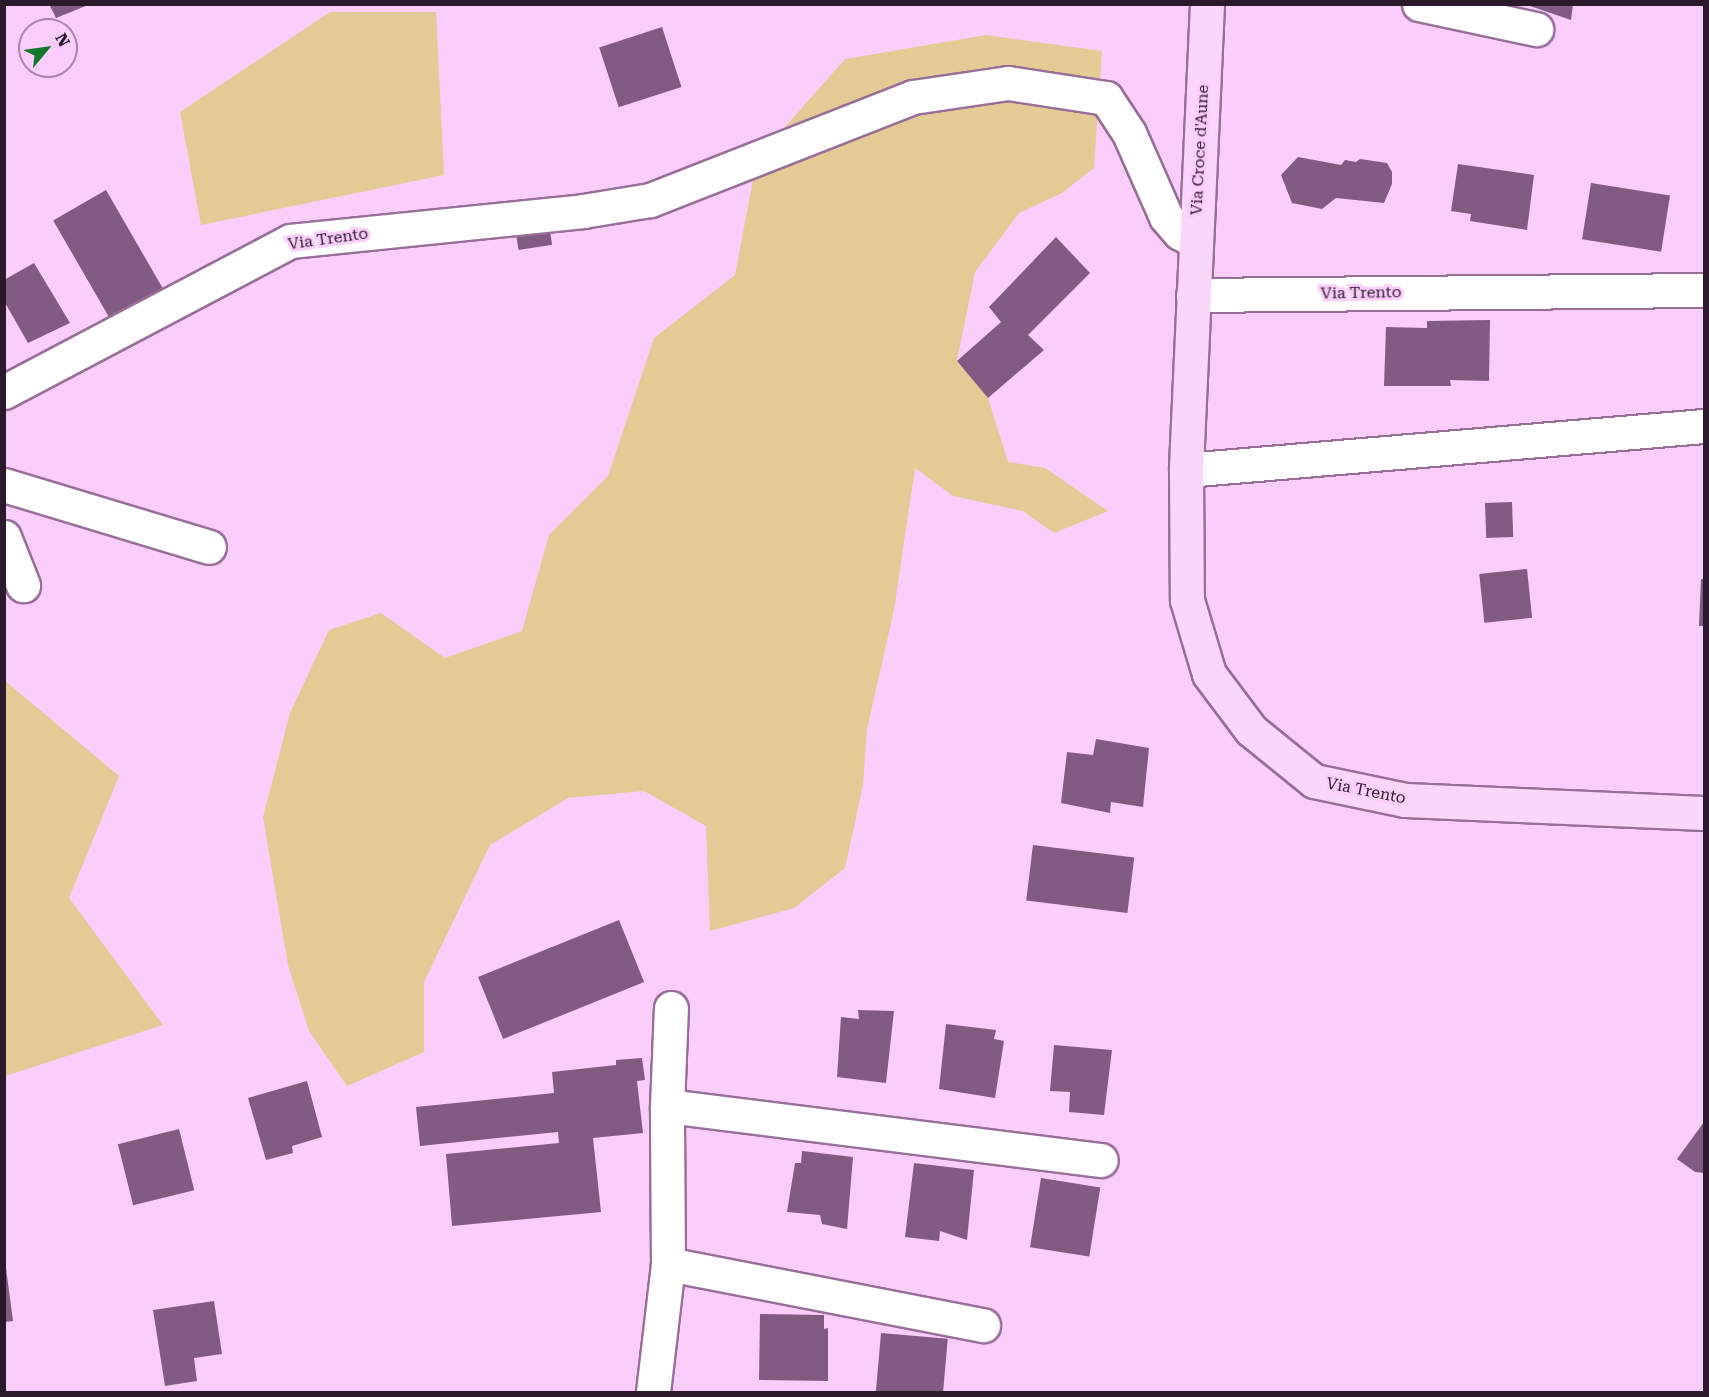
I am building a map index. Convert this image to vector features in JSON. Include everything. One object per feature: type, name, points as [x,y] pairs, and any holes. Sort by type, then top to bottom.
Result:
[{"type":"main road","name":"Via Croce d'Aune","points":[[1193,296],[1207,4]]},
{"type":"main road","name":"Via Trento","points":[[1193,296],[1186,470],[1187,600],[1209,674],[1251,730],[1314,781],[1404,800],[1704,813]]},
{"type":"street","points":[[1419,4],[1536,29]]},
{"type":"street","name":"Via Trento","points":[[4,392],[290,241],[583,211],[650,200],[913,97],[1008,83],[1107,98],[1129,133],[1166,217],[1180,233],[1195,241]]},
{"type":"street","name":"Via Trento","points":[[1193,296],[1704,290]]},
{"type":"street","points":[[1186,470],[1704,426]]},
{"type":"street","points":[[4,485],[209,547]]},
{"type":"street","points":[[4,537],[24,585]]},
{"type":"street","points":[[653,1392],[668,1264],[667,1106],[671,1008]]},
{"type":"street","points":[[667,1106],[1101,1160]]},
{"type":"street","points":[[668,1264],[983,1325]]},
{"type":"shaded area","points":[[330,12],[436,12],[444,175],[201,225],[180,112]]},
{"type":"shaded area","points":[[986,35],[1102,51],[1094,168],[1062,193],[1019,213],[975,272],[957,361],[988,398],[1008,462],[1045,468],[1108,511],[1054,533],[1023,511],[953,496],[915,468],[894,610],[867,729],[863,785],[845,868],[794,908],[710,931],[706,826],[644,791],[568,798],[490,845],[424,982],[424,1052],[347,1086],[309,1031],[288,965],[263,817],[290,713],[329,630],[381,613],[445,658],[522,631],[549,535],[608,476],[654,338],[735,275],[757,159],[845,59]]},
{"type":"shaded area","points":[[4,680],[119,776],[69,898],[163,1025],[5,1076]]},
{"type":"building","points":[[49,4],[88,4],[88,5],[56,18]]},
{"type":"building","points":[[1573,4],[1571,20],[1527,5]]},
{"type":"building","points":[[662,27],[681,87],[619,107],[599,47]]},
{"type":"building","points":[[1298,157],[1341,165],[1345,160],[1356,162],[1360,159],[1387,163],[1392,172],[1392,184],[1384,203],[1336,198],[1322,209],[1292,203],[1281,175]]},
{"type":"building","points":[[1458,164],[1534,175],[1527,230],[1470,221],[1471,214],[1451,211]]},
{"type":"building","points":[[1591,183],[1670,196],[1661,252],[1582,239]]},
{"type":"building","points":[[106,190],[164,290],[111,320],[53,221]]},
{"type":"building","points":[[549,225],[552,245],[519,250],[515,230]]},
{"type":"building","points":[[1056,237],[1090,273],[1028,335],[1044,350],[988,398],[957,361],[1001,322],[989,307]]},
{"type":"building","points":[[34,263],[70,323],[28,343],[4,301],[4,280]]},
{"type":"building","points":[[1490,320],[1489,381],[1450,380],[1451,386],[1384,386],[1386,327],[1427,328],[1427,321]]},
{"type":"building","points":[[1512,502],[1513,537],[1486,538],[1485,503]]},
{"type":"building","points":[[1527,569],[1532,618],[1484,623],[1479,574]]},
{"type":"building","points":[[1701,579],[1704,579],[1704,626],[1699,626]]},
{"type":"building","points":[[1096,739],[1149,748],[1143,807],[1111,802],[1110,813],[1061,803],[1067,752],[1093,755]]},
{"type":"building","points":[[1033,845],[1134,857],[1127,913],[1026,901]]},
{"type":"building","points":[[619,920],[644,982],[503,1039],[478,977]]},
{"type":"building","points":[[858,1010],[894,1011],[886,1083],[837,1077],[841,1017],[859,1019]]},
{"type":"building","points":[[946,1024],[996,1030],[994,1039],[1004,1041],[995,1098],[939,1089]]},
{"type":"building","points":[[1054,1045],[1112,1050],[1104,1115],[1069,1112],[1070,1092],[1050,1091]]},
{"type":"building","points":[[642,1058],[645,1080],[637,1081],[643,1133],[593,1138],[601,1212],[452,1226],[446,1154],[559,1143],[558,1132],[420,1146],[416,1107],[554,1093],[552,1072],[616,1065],[616,1060]]},
{"type":"building","points":[[307,1081],[322,1137],[292,1146],[293,1153],[266,1160],[248,1098]]},
{"type":"building","points":[[1704,1122],[1704,1173],[1695,1172],[1677,1159]]},
{"type":"building","points":[[179,1129],[194,1190],[133,1205],[118,1144]]},
{"type":"building","points":[[802,1151],[853,1157],[847,1229],[822,1224],[820,1215],[787,1212],[795,1163],[801,1163]]},
{"type":"building","points":[[914,1163],[974,1170],[967,1240],[940,1231],[939,1241],[905,1237]]},
{"type":"building","points":[[1041,1178],[1100,1187],[1089,1257],[1030,1247]]},
{"type":"building","points":[[4,1253],[13,1321],[4,1322]]},
{"type":"building","points":[[214,1301],[222,1354],[194,1358],[197,1381],[165,1386],[153,1310]]},
{"type":"building","points":[[760,1314],[824,1315],[824,1329],[828,1328],[828,1381],[759,1380]]},
{"type":"building","points":[[881,1333],[948,1339],[943,1392],[876,1392]]}]
